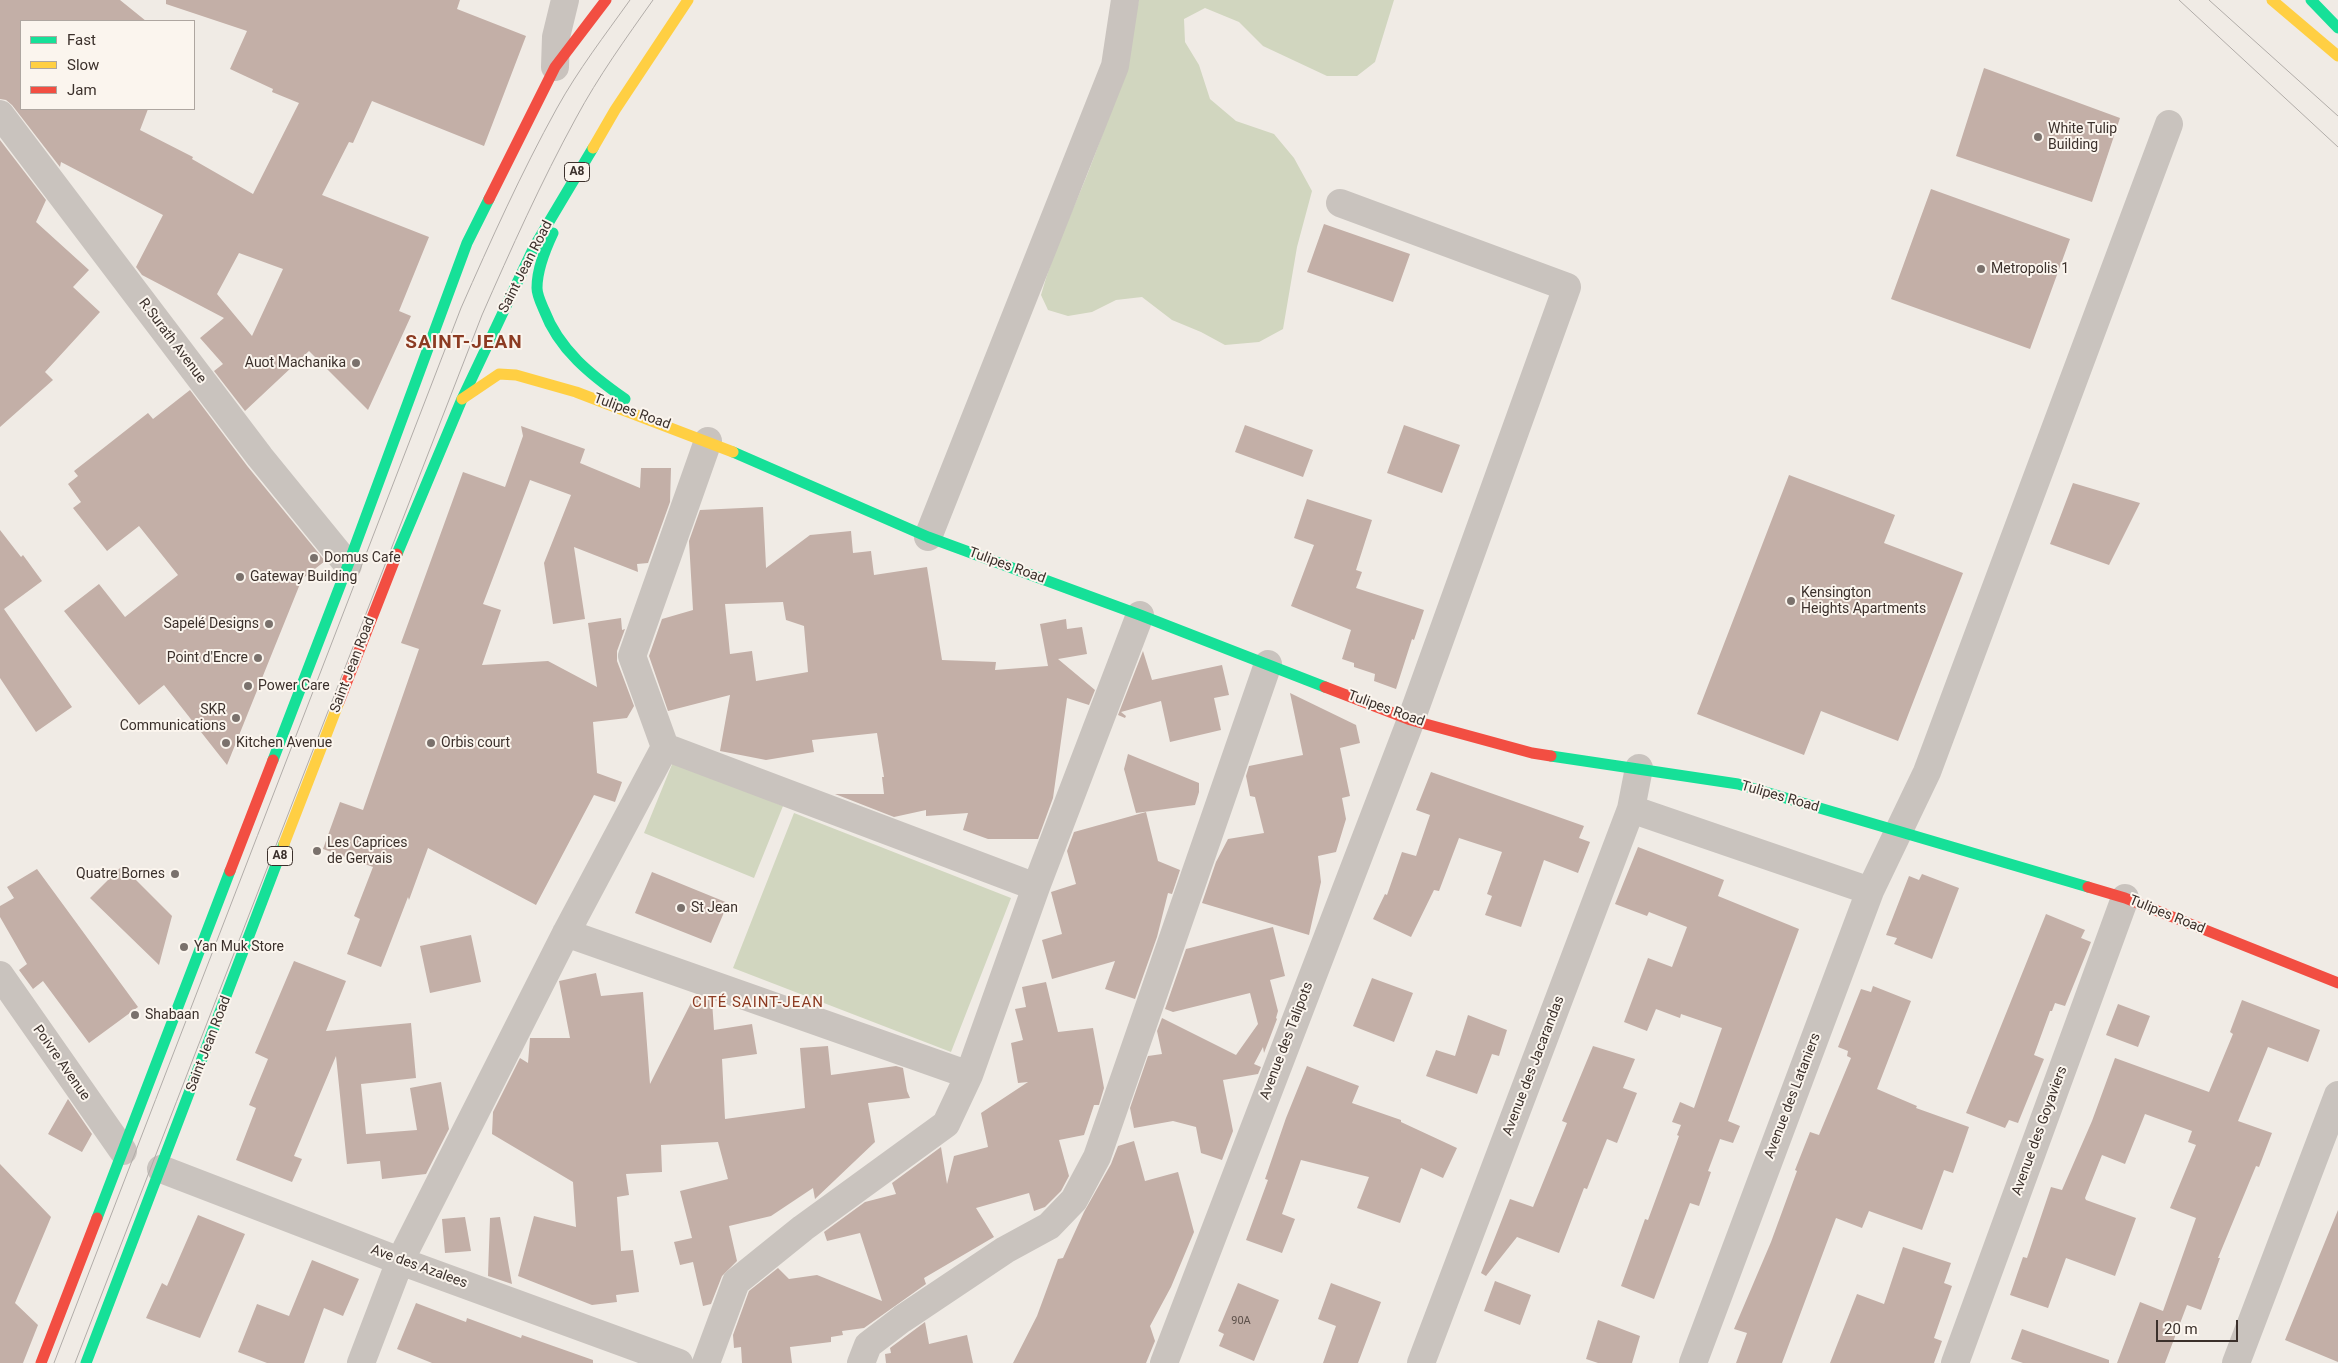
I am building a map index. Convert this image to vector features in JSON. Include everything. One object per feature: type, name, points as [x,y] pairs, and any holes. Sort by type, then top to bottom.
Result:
[{"type":"main road","points":[[41,1363],[348,565],[467,243],[555,67],[606,0]]},
{"type":"main road","name":"Saint Jean Road","points":[[86,1363],[378,601],[462,399],[534,248],[615,110],[688,0]]},
{"type":"main road","points":[[2272,0],[2318,41],[2338,56]]},
{"type":"main road","points":[[2311,0],[2338,28]]},
{"type":"main road","points":[[575,176],[567,206],[541,259],[537,290],[546,320],[560,343],[578,364],[626,400],[678,429]]},
{"type":"main road","name":"Tulipes Road","points":[[462,399],[499,374],[516,375],[576,392],[708,441],[928,537],[1140,615],[1410,720],[1532,753],[1738,784],[2125,898],[2338,983]]},
{"type":"street","points":[[555,67],[556,37],[565,0]]},
{"type":"street","points":[[928,537],[1115,66],[1125,0]]},
{"type":"street","name":"R.Surath Avenue","points":[[0,114],[254,449],[348,565]]},
{"type":"street","name":"Avenue des Lataniers","points":[[1693,1363],[1870,891],[1897,831],[1927,772],[2168,124]]},
{"type":"street","name":"Avenue des Talipots","points":[[1164,1363],[1410,720],[1567,287],[1340,204]]},
{"type":"street","points":[[361,1363],[400,1261],[566,933],[665,747],[632,656],[708,441]]},
{"type":"street","points":[[706,1363],[736,1282],[803,1228],[946,1124],[969,1075],[1036,886],[1140,615]]},
{"type":"street","points":[[861,1363],[868,1345],[902,1319],[1005,1250],[1049,1226],[1074,1200],[1096,1157],[1268,664]]},
{"type":"street","points":[[665,747],[1036,886]]},
{"type":"street","name":"Avenue des Jacarandas","points":[[1421,1363],[1631,809],[1639,768]]},
{"type":"street","points":[[1631,809],[1870,891]]},
{"type":"street","name":"Avenue des Goyaviers","points":[[1955,1363],[2125,898]]},
{"type":"street","points":[[566,933],[969,1075]]},
{"type":"street","name":"Poivre Avenue","points":[[0,975],[122,1151]]},
{"type":"street","points":[[2236,1363],[2338,1094]]},
{"type":"street","name":"Ave des Azalees","points":[[161,1168],[635,1355],[679,1363]]},
{"type":"green space","points":[[1139,0],[1394,0],[1375,62],[1357,76],[1327,76],[1263,46],[1239,22],[1205,8],[1184,19],[1185,42],[1199,65],[1210,99],[1236,121],[1274,134],[1294,158],[1312,191],[1297,247],[1283,329],[1259,342],[1225,345],[1201,332],[1172,320],[1142,297],[1116,300],[1092,312],[1068,316],[1048,310],[1041,295],[1052,260],[1108,118],[1125,60]]},
{"type":"green space","points":[[673,762],[783,806],[754,878],[644,833]]},
{"type":"green space","points":[[794,813],[1011,898],[951,1052],[733,968]]},
{"type":"building","points":[[0,0],[120,0],[145,20],[20,20],[20,110],[148,110],[140,130],[193,157],[192,159],[253,194],[299,103],[272,92],[273,89],[230,69],[247,31],[166,4],[166,0],[460,0],[457,9],[526,36],[484,146],[372,101],[353,143],[349,142],[322,195],[429,237],[399,311],[411,316],[368,410],[309,351],[245,411],[214,371],[223,364],[200,338],[224,318],[142,275],[136,267],[163,215],[61,162],[60,167],[12,105],[6,100],[0,99]],"holes":[[[239,253],[283,269],[252,336],[217,294]]]},
{"type":"building","name":"White Tulip Building","points":[[1984,68],[2120,118],[2092,202],[1956,156]]},
{"type":"building","points":[[0,140],[46,200],[36,222],[89,270],[73,287],[100,312],[45,372],[53,380],[0,427]]},
{"type":"building","name":"Metropolis 1","points":[[1931,189],[2070,239],[2030,349],[1891,299]]},
{"type":"building","points":[[1324,224],[1410,254],[1393,302],[1307,272]]},
{"type":"building","name":"Gateway Building","points":[[190,390],[248,467],[325,561],[302,579],[227,765],[164,685],[139,705],[64,611],[99,584],[125,617],[178,575],[139,526],[107,551],[73,508],[81,502],[68,484],[78,476],[74,471],[148,413],[153,419]]},
{"type":"building","points":[[1245,425],[1313,450],[1303,477],[1235,452]]},
{"type":"building","points":[[1404,425],[1460,445],[1442,493],[1387,473]]},
{"type":"building","points":[[521,426],[585,449],[580,463],[640,488],[641,468],[671,468],[670,502],[648,563],[637,564],[638,572],[574,547],[585,619],[553,624],[544,563],[571,495],[530,480],[483,604],[501,610],[482,665],[548,661],[597,687],[588,623],[621,618],[622,630],[625,629],[617,651],[617,661],[634,706],[627,718],[593,722],[597,773],[622,782],[615,802],[594,795],[536,905],[428,848],[381,967],[347,954],[360,919],[354,916],[373,867],[323,849],[340,802],[363,810],[419,649],[401,643],[463,472],[505,487],[523,436]]},
{"type":"building","name":"Kensington Heights Apartments","points":[[1789,475],[1895,515],[1884,543],[1963,573],[1898,741],[1821,711],[1804,755],[1697,714]]},
{"type":"building","points":[[2073,483],[2140,503],[2109,565],[2050,544]]},
{"type":"building","points":[[1307,499],[1372,520],[1356,570],[1362,572],[1356,588],[1424,610],[1414,640],[1412,639],[1396,689],[1374,681],[1375,674],[1354,667],[1354,663],[1342,659],[1351,630],[1291,606],[1314,545],[1294,538]]},
{"type":"building","points":[[763,507],[766,568],[810,535],[851,531],[853,553],[871,551],[874,575],[927,567],[942,660],[996,662],[995,670],[1048,666],[1040,624],[1066,619],[1067,629],[1082,627],[1087,654],[1058,659],[1095,690],[1089,705],[1067,698],[1053,798],[1038,839],[988,839],[963,830],[968,813],[926,816],[926,810],[894,817],[835,794],[884,794],[882,777],[884,777],[877,733],[812,740],[814,752],[766,760],[720,751],[730,695],[668,711],[649,656],[662,619],[693,610],[689,541],[700,510]],"holes":[[[783,602],[786,620],[804,626],[808,672],[756,681],[752,651],[730,654],[725,604]]]},
{"type":"building","points":[[0,530],[21,557],[23,555],[42,581],[4,609],[72,707],[36,732],[0,678]]},
{"type":"building","points":[[1143,651],[1152,680],[1222,665],[1229,695],[1214,698],[1221,730],[1170,742],[1161,701],[1121,712],[1126,716],[1125,718],[1118,715]]},
{"type":"building","points":[[1290,693],[1356,725],[1360,743],[1340,748],[1350,796],[1342,798],[1346,819],[1336,852],[1318,856],[1321,882],[1309,935],[1202,903],[1216,862],[1228,839],[1264,833],[1255,797],[1250,796],[1246,776],[1249,766],[1303,755]]},
{"type":"building","points":[[1128,754],[1199,783],[1199,792],[1195,805],[1136,813],[1124,769]]},
{"type":"building","points":[[1431,772],[1584,826],[1579,838],[1590,842],[1578,873],[1544,860],[1521,927],[1485,915],[1492,896],[1487,894],[1502,852],[1459,838],[1439,891],[1434,890],[1411,937],[1373,919],[1385,894],[1387,895],[1402,852],[1416,856],[1430,815],[1416,810]]},
{"type":"building","points":[[1146,812],[1158,861],[1180,870],[1172,894],[1168,893],[1157,937],[1135,999],[1105,989],[1115,961],[1052,979],[1042,940],[1062,934],[1051,892],[1076,884],[1067,851],[1074,832]]},
{"type":"building","points":[[1638,847],[1724,880],[1718,896],[1799,929],[1728,1121],[1740,1126],[1733,1143],[1720,1139],[1708,1171],[1711,1172],[1699,1206],[1690,1203],[1654,1299],[1621,1286],[1645,1219],[1648,1220],[1679,1136],[1677,1135],[1681,1125],[1672,1122],[1680,1102],[1694,1108],[1722,1028],[1681,1014],[1680,1018],[1656,1009],[1647,1031],[1624,1022],[1648,958],[1672,967],[1687,927],[1649,912],[1647,916],[1615,904]]},
{"type":"building","points":[[122,866],[172,916],[159,965],[90,898]]},
{"type":"building","points":[[37,869],[138,1007],[89,1043],[43,981],[33,989],[19,970],[27,964],[0,917],[0,906],[14,898],[7,887]]},
{"type":"building","name":"St Jean","points":[[652,872],[728,903],[711,943],[635,913]]},
{"type":"building","points":[[1922,874],[1959,888],[1932,959],[1894,944],[1897,938],[1886,935],[1909,876],[1919,880]]},
{"type":"building","points":[[2046,914],[2085,930],[2081,938],[2091,942],[2065,1006],[2055,1003],[2052,1011],[2050,1011],[2034,1055],[2044,1059],[2018,1123],[2009,1120],[2005,1128],[1966,1113]]},
{"type":"building","points":[[1273,927],[1285,976],[1270,980],[1278,1011],[1277,1019],[1264,1053],[1263,1047],[1254,1064],[1261,1067],[1258,1074],[1223,1080],[1233,1131],[1222,1160],[1201,1153],[1196,1127],[1173,1121],[1134,1128],[1130,1108],[1148,1056],[1162,1054],[1157,1031],[1162,1018],[1236,1055],[1258,1024],[1250,993],[1173,1012],[1165,1009],[1186,949]]},
{"type":"building","points":[[471,935],[481,982],[430,993],[420,946]]},
{"type":"building","points":[[294,961],[346,981],[326,1031],[411,1023],[416,1078],[361,1084],[366,1134],[417,1130],[410,1088],[441,1082],[449,1129],[426,1174],[382,1179],[380,1161],[347,1164],[336,1056],[294,1156],[302,1159],[292,1182],[236,1160],[256,1108],[249,1105],[268,1059],[255,1053]]},
{"type":"building","points":[[596,973],[601,996],[643,992],[650,1084],[695,995],[712,1001],[714,1030],[752,1024],[757,1054],[722,1059],[725,1119],[805,1108],[800,1048],[828,1046],[831,1075],[896,1066],[903,1068],[910,1098],[868,1103],[875,1142],[815,1199],[813,1188],[771,1216],[729,1226],[737,1261],[722,1276],[711,1304],[703,1306],[693,1262],[680,1265],[674,1242],[692,1238],[680,1191],[728,1179],[718,1142],[661,1145],[662,1172],[626,1174],[629,1195],[617,1197],[621,1251],[633,1250],[639,1292],[616,1295],[617,1302],[592,1305],[518,1276],[534,1216],[576,1227],[573,1182],[492,1134],[493,1112],[520,1058],[528,1063],[530,1038],[570,1038],[559,981]]},
{"type":"building","points":[[1372,978],[1413,993],[1394,1042],[1353,1026]]},
{"type":"building","points":[[1046,982],[1058,1032],[1093,1028],[1104,1088],[1099,1105],[1094,1105],[1084,1135],[1059,1140],[1069,1176],[1061,1191],[1045,1207],[1034,1211],[1029,1193],[976,1208],[994,1237],[924,1278],[926,1284],[864,1328],[842,1331],[843,1335],[831,1337],[831,1342],[790,1347],[792,1363],[742,1363],[741,1347],[734,1348],[733,1335],[749,1291],[778,1268],[789,1279],[817,1275],[882,1301],[860,1233],[827,1241],[824,1232],[865,1202],[896,1194],[892,1183],[941,1147],[947,1184],[954,1156],[988,1147],[981,1113],[1028,1082],[1018,1083],[1011,1043],[1023,1040],[1015,1009],[1026,1007],[1022,987]]},
{"type":"building","points":[[1873,986],[1911,1001],[1877,1089],[1917,1106],[1916,1108],[1969,1127],[1953,1173],[1944,1170],[1922,1230],[1869,1211],[1862,1228],[1836,1218],[1782,1363],[1736,1363],[1747,1333],[1734,1329],[1771,1242],[1810,1132],[1819,1135],[1851,1058],[1847,1056],[1848,1051],[1838,1047],[1861,989],[1871,992]]},
{"type":"building","points":[[2242,1000],[2320,1030],[2308,1062],[2268,1047],[2238,1121],[2272,1133],[2259,1167],[2256,1166],[2218,1258],[2220,1258],[2201,1310],[2187,1305],[2165,1363],[2117,1363],[2140,1302],[2163,1311],[2196,1218],[2170,1208],[2196,1145],[2188,1142],[2192,1131],[2145,1114],[2125,1164],[2102,1155],[2085,1198],[2086,1200],[2136,1218],[2115,1276],[2066,1258],[2048,1308],[2010,1295],[2023,1257],[2027,1258],[2051,1187],[2062,1190],[2092,1121],[2115,1058],[2209,1092],[2233,1034],[2230,1032]]},
{"type":"building","points":[[2118,1004],[2150,1016],[2138,1047],[2106,1035]]},
{"type":"building","points":[[1468,1015],[1507,1030],[1499,1056],[1492,1054],[1477,1094],[1426,1076],[1436,1050],[1455,1056]]},
{"type":"building","points":[[1593,1046],[1635,1059],[1623,1088],[1637,1093],[1617,1143],[1607,1139],[1587,1189],[1584,1188],[1559,1253],[1517,1237],[1486,1276],[1481,1273],[1510,1199],[1533,1207],[1567,1123],[1562,1121]]},
{"type":"building","points":[[1307,1066],[1359,1086],[1352,1103],[1401,1120],[1401,1122],[1457,1148],[1443,1178],[1421,1168],[1400,1223],[1357,1208],[1369,1177],[1301,1160],[1282,1214],[1295,1219],[1282,1253],[1246,1240],[1268,1180],[1265,1179],[1286,1118]]},
{"type":"building","points":[[68,1099],[92,1134],[82,1152],[48,1134]]},
{"type":"building","points":[[1134,1141],[1145,1181],[1178,1172],[1194,1232],[1171,1287],[1150,1326],[1155,1341],[1146,1363],[1013,1363],[1037,1316],[1058,1259],[1063,1258],[1084,1212],[1111,1164],[1118,1146]]},
{"type":"building","points":[[0,1164],[51,1217],[15,1303],[38,1325],[23,1363],[0,1363]]},
{"type":"building","points":[[2338,1210],[2338,1362],[2285,1340]]},
{"type":"building","points":[[198,1215],[245,1234],[200,1338],[146,1318],[162,1283],[167,1286]]},
{"type":"building","points":[[465,1217],[471,1251],[445,1253],[442,1219]]},
{"type":"building","points":[[500,1217],[512,1284],[488,1276],[490,1218]]},
{"type":"building","points":[[1903,1247],[1951,1263],[1944,1283],[1952,1286],[1934,1338],[1942,1341],[1934,1363],[1830,1363],[1857,1294],[1884,1304]]},
{"type":"building","points":[[312,1260],[359,1279],[343,1316],[324,1308],[304,1363],[267,1363],[238,1352],[257,1304],[289,1316]]},
{"type":"building","points":[[1495,1281],[1531,1295],[1520,1325],[1484,1311]]},
{"type":"building","points":[[1238,1283],[1279,1300],[1254,1361],[1219,1346],[1224,1334],[1218,1331]]},
{"type":"building","points":[[1331,1283],[1381,1302],[1358,1363],[1323,1363],[1336,1326],[1318,1319]]},
{"type":"building","points":[[416,1303],[466,1322],[467,1318],[521,1338],[522,1335],[593,1360],[593,1363],[432,1363],[397,1349]]},
{"type":"building","points":[[1598,1320],[1640,1336],[1632,1363],[1598,1363],[1586,1359]]},
{"type":"building","points":[[925,1322],[929,1344],[967,1335],[973,1363],[886,1363],[885,1354],[891,1353],[890,1348]]},
{"type":"building","points":[[2022,1329],[2109,1360],[2109,1363],[2023,1363],[2011,1359]]},
{"type":"tram line","points":[[54,1363],[461,308],[495,232],[557,108],[583,66],[630,0]]},
{"type":"tram line","points":[[75,1363],[482,315],[515,241],[576,118],[603,73],[653,0]]},
{"type":"tram line","points":[[2179,0],[2338,147]]},
{"type":"tram line","points":[[2209,0],[2338,116]]},
{"type":"traffic: fast","points":[[2311,0],[2338,28]]},
{"type":"traffic: fast","points":[[397,554],[462,399],[534,247],[593,148]]},
{"type":"traffic: fast","points":[[273,760],[348,565],[467,243],[489,199]]},
{"type":"traffic: fast","points":[[553,233],[544,253],[537,281],[538,296],[550,324],[577,360],[600,381],[625,399]]},
{"type":"traffic: fast","points":[[733,452],[928,537],[1140,615],[1325,687]]},
{"type":"traffic: fast","points":[[1551,756],[1738,784],[2088,887]]},
{"type":"traffic: fast","points":[[86,1363],[284,844]]},
{"type":"traffic: fast","points":[[97,1218],[230,871]]},
{"type":"traffic: slow","points":[[593,148],[615,110],[688,0]]},
{"type":"traffic: slow","points":[[2272,0],[2338,56]]},
{"type":"traffic: slow","points":[[462,399],[499,374],[516,375],[576,392],[733,452]]},
{"type":"traffic: slow","points":[[284,844],[339,702]]},
{"type":"traffic: jam","points":[[489,199],[555,67],[606,0]]},
{"type":"traffic: jam","points":[[339,702],[397,554]]},
{"type":"traffic: jam","points":[[1325,687],[1411,720],[1532,753],[1551,756]]},
{"type":"traffic: jam","points":[[230,871],[273,760]]},
{"type":"traffic: jam","points":[[2088,887],[2125,898],[2338,983]]},
{"type":"traffic: jam","points":[[41,1363],[97,1218]]},
{"type":"place","name":"White Tulip Building","points":[[2038,137]]},
{"type":"place","name":"Metropolis 1","points":[[1981,269]]},
{"type":"place","name":"Auot Machanika","points":[[356,363]]},
{"type":"place","name":"Domus Cafe","points":[[314,558]]},
{"type":"place","name":"Gateway Building","points":[[240,577]]},
{"type":"place","name":"Kensington Heights Apartments","points":[[1791,601]]},
{"type":"place","name":"Sapelé Designs","points":[[269,624]]},
{"type":"place","name":"Point d'Encre","points":[[258,658]]},
{"type":"place","name":"Power Care","points":[[248,686]]},
{"type":"place","name":"SKR Communications","points":[[236,718]]},
{"type":"place","name":"Kitchen Avenue","points":[[226,743]]},
{"type":"place","name":"Orbis court","points":[[431,743]]},
{"type":"place","name":"Les Caprices de Gervais","points":[[317,851]]},
{"type":"place","name":"Quatre Bornes","points":[[175,874]]},
{"type":"place","name":"St Jean","points":[[681,908]]},
{"type":"place","name":"Yan Muk Store","points":[[184,947]]},
{"type":"place","name":"Shabaan","points":[[135,1015]]},
{"type":"district","name":"SAINT-JEAN","points":[[464,343]]},
{"type":"district","name":"CITÉ SAINT-JEAN","points":[[758,1003]]}]
